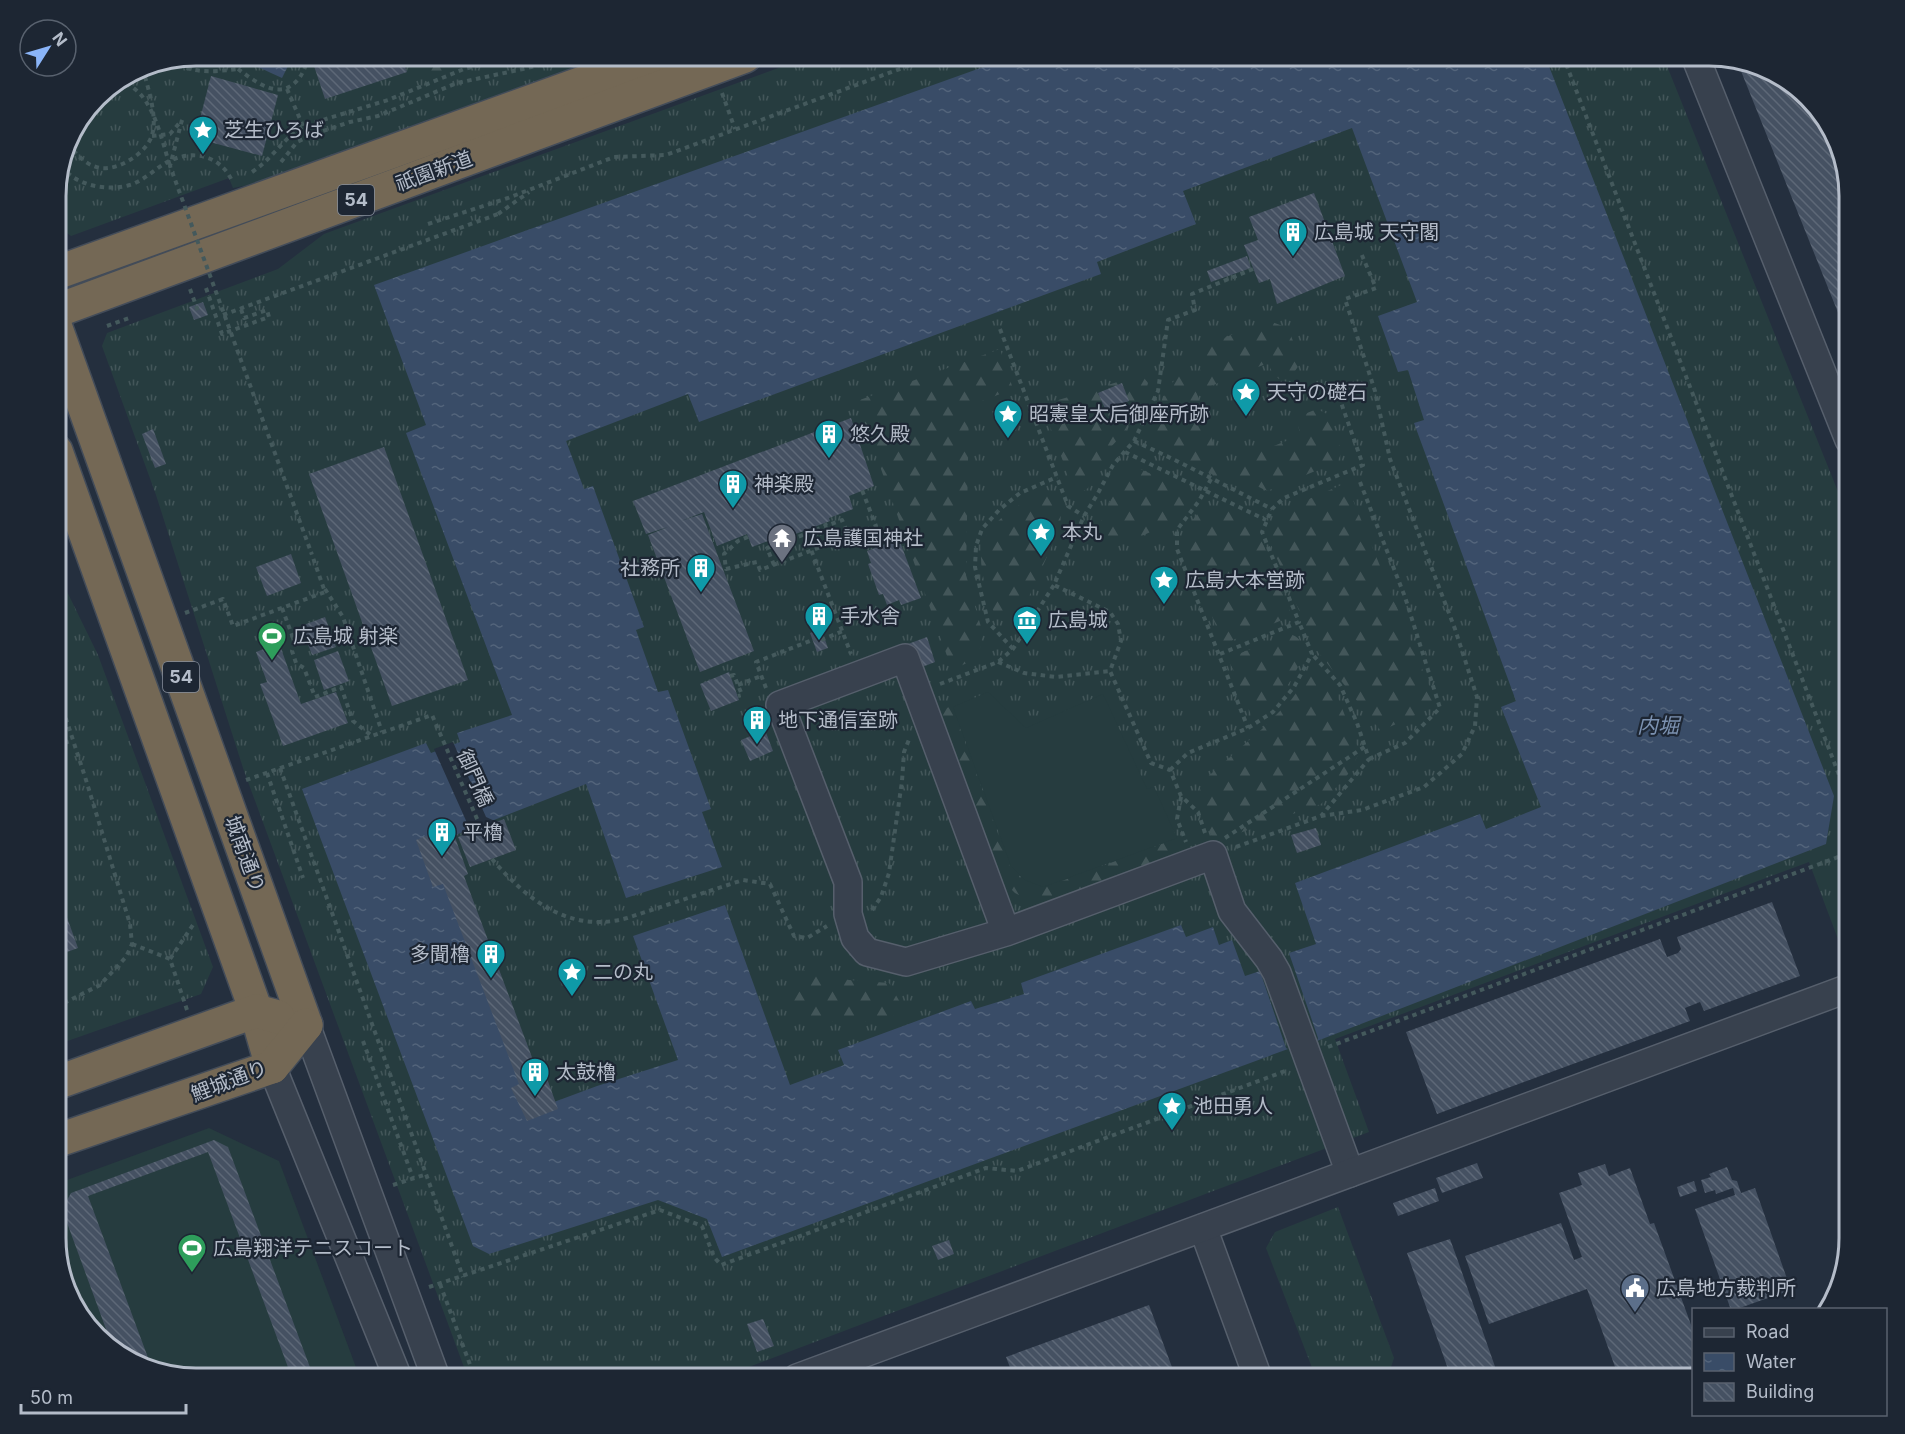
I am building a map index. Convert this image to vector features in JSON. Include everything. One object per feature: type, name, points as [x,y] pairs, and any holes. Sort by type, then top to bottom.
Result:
[{"type":"highway","name":"祇園新道","points":[[66,270],[649,66]]},
{"type":"highway","name":"祇園新道","points":[[66,307],[650,66]]},
{"type":"highway","name":"城南通り","points":[[66,356],[306,1025]]},
{"type":"highway","name":"54","points":[[66,479],[256,1011]]},
{"type":"highway","points":[[256,1011],[272,1067]]},
{"type":"highway","points":[[66,1080],[256,1011],[306,1025]]},
{"type":"highway","name":"鯉城通り","points":[[66,1138],[272,1067],[306,1025]]},
{"type":"street","points":[[1699,66],[1839,409]]},
{"type":"street","points":[[1006,932],[905,658],[780,705],[848,882],[850,920],[855,938],[867,952],[906,962],[1006,932],[1204,846],[1232,911],[1277,973],[1350,1173]]},
{"type":"street","points":[[824,1368],[1839,992]]},
{"type":"street","name":"城南通り","points":[[306,1025],[431,1368]]},
{"type":"street","points":[[272,1067],[394,1368]]},
{"type":"street","points":[[1203,1228],[1254,1368]]},
{"type":"path","points":[[184,67],[207,73],[238,69],[271,90],[287,89],[300,78],[305,66]]},
{"type":"path","points":[[250,173],[272,156],[282,141],[303,126],[388,100],[464,69],[478,66]]},
{"type":"path","points":[[276,168],[297,142],[314,134],[350,122],[378,116],[457,83],[535,66]]},
{"type":"path","points":[[428,224],[534,188],[614,157],[666,155],[908,66]]},
{"type":"path","points":[[1567,66],[1839,772]]},
{"type":"path","points":[[74,151],[80,159],[100,168],[121,164],[138,155],[152,136],[153,105],[145,76]]},
{"type":"path","points":[[719,84],[735,129]]},
{"type":"path","points":[[128,85],[138,91],[148,103],[325,592],[233,626],[223,600],[185,614]]},
{"type":"path","points":[[287,89],[303,126]]},
{"type":"path","points":[[152,136],[170,134],[182,120],[170,166]]},
{"type":"path","points":[[69,173],[90,185],[111,188],[134,183],[166,162],[195,154],[206,156],[223,166],[234,183],[242,180]]},
{"type":"path","points":[[224,315],[498,214],[534,188]]},
{"type":"path","points":[[1181,796],[1177,819],[1186,843],[1204,846],[1321,816],[1362,810],[1424,787],[1462,754],[1474,726],[1477,697],[1451,619],[1390,459],[1374,391],[1345,299],[1376,288],[1361,253]]},
{"type":"path","points":[[952,679],[998,662],[1013,650],[1054,585],[1084,516],[1113,465],[1134,441],[1158,391],[1168,320],[1195,310],[1192,294],[1253,269]]},
{"type":"path","points":[[206,288],[222,334],[269,317],[267,310],[244,318],[240,309]]},
{"type":"path","points":[[190,296],[198,311]]},
{"type":"path","points":[[107,326],[129,318]]},
{"type":"path","points":[[1000,329],[1068,506],[1084,516]]},
{"type":"path","points":[[1338,394],[1363,465],[1284,498],[1272,509],[1262,532],[1312,654],[1340,685],[1366,746],[1369,759]]},
{"type":"path","points":[[1116,406],[1144,419]]},
{"type":"path","points":[[1134,441],[1182,462],[1272,509]]},
{"type":"path","points":[[1125,452],[1266,520]]},
{"type":"path","points":[[1013,650],[988,622],[975,567],[976,546],[982,529],[999,510],[1020,494],[1057,477]]},
{"type":"path","points":[[1211,479],[1177,530],[1177,549],[1248,728]]},
{"type":"path","points":[[1321,816],[1369,759],[1405,743],[1440,708],[1405,597],[1360,482]]},
{"type":"path","points":[[748,537],[738,541],[724,554],[726,569],[757,562],[760,570],[876,526],[862,490]]},
{"type":"path","points":[[774,565],[767,548],[825,524],[842,520],[849,536]]},
{"type":"path","points":[[805,534],[860,675]]},
{"type":"path","points":[[244,781],[382,732],[343,617],[323,585]]},
{"type":"path","points":[[1054,585],[1110,612],[1118,624],[1121,641],[1110,671],[1151,763],[1170,770],[1181,796],[1198,812],[1204,846]]},
{"type":"path","points":[[282,608],[295,643],[292,651],[296,663],[304,668],[315,697],[341,687],[353,721],[372,736]]},
{"type":"path","points":[[1220,654],[1299,622]]},
{"type":"path","points":[[780,705],[774,708],[756,662],[843,631]]},
{"type":"path","points":[[1170,770],[1188,753],[1248,728],[1273,712],[1294,687],[1312,654]]},
{"type":"path","points":[[998,662],[1024,673],[1056,677],[1110,671]]},
{"type":"path","points":[[730,676],[734,675],[742,695],[738,696]]},
{"type":"path","points":[[738,685],[761,676]]},
{"type":"path","name":"御門橋","points":[[382,732],[432,715],[481,828]]},
{"type":"path","points":[[66,719],[130,924],[132,944],[126,957],[100,985],[66,1002]]},
{"type":"path","points":[[492,859],[522,890],[545,908],[570,918],[592,923],[612,922],[627,918],[743,880],[770,884],[794,936],[807,938],[850,920],[869,915],[881,897],[886,885],[898,813],[904,752],[911,735],[928,721]]},
{"type":"path","points":[[66,742],[73,740]]},
{"type":"path","points":[[1204,846],[1227,836],[1366,746]]},
{"type":"path","points":[[280,768],[463,1276]]},
{"type":"path","points":[[267,773],[303,878]]},
{"type":"path","points":[[429,1287],[660,1210],[702,1226],[714,1257],[721,1265],[986,1168],[1017,1171],[1285,1072],[1306,1055],[1839,857]]},
{"type":"path","points":[[170,959],[200,915]]},
{"type":"path","points":[[132,944],[170,959]]},
{"type":"path","points":[[170,959],[188,1013]]},
{"type":"path","points":[[363,1041],[413,1178]]},
{"type":"path","points":[[393,1185],[427,1174]]},
{"type":"path","points":[[440,1284],[471,1368]]},
{"type":"green space","name":"芝生ひろば","points":[[196,66],[585,66],[273,180],[233,188],[229,178],[71,236],[66,232],[66,188],[70,163],[83,131],[110,98],[139,79],[154,73],[179,67]]},
{"type":"green space","points":[[424,66],[459,66],[428,78]]},
{"type":"green space","name":"広島城","points":[[784,66],[1667,66],[1839,494],[1839,942],[1809,862],[1335,1039],[1369,1132],[746,1368],[464,1368],[244,771],[156,495],[102,346],[107,333],[278,269],[324,234]]},
{"type":"green space","points":[[1267,320],[1288,328],[1301,362],[1293,374],[1279,379],[1273,374],[1268,363],[1201,390],[1200,348]]},
{"type":"green space","points":[[1000,349],[1013,389],[969,406],[966,575],[981,627],[981,646],[969,662],[952,670],[857,401]]},
{"type":"green space","points":[[1187,363],[1226,482],[1150,441],[1150,432],[1157,411],[1168,389]]},
{"type":"green space","points":[[1134,377],[1144,378],[1148,383],[1146,391],[1125,432],[1108,450],[1088,488],[1076,496],[1042,405]]},
{"type":"green space","points":[[1317,409],[1327,414],[1342,452],[1337,462],[1267,491],[1227,471],[1229,464],[1301,435],[1297,423],[1302,415]]},
{"type":"green space","points":[[1127,463],[1191,492],[1194,500],[1170,520],[1149,533],[1128,540],[1110,540],[1095,535]]},
{"type":"green space","points":[[1346,483],[1437,705],[1381,731],[1315,648],[1267,535],[1268,526],[1279,512]]},
{"type":"green space","points":[[1047,490],[1053,492],[1061,512],[1060,528],[1026,603],[1014,613],[1000,617],[994,613],[983,576],[981,553],[983,542],[988,532],[1005,515]]},
{"type":"green space","points":[[1206,506],[1229,507],[1254,521],[1292,616],[1223,644],[1184,546],[1190,523]]},
{"type":"green space","points":[[66,589],[98,655],[213,967],[201,994],[66,1041]]},
{"type":"green space","points":[[1289,634],[1298,638],[1302,645],[1300,662],[1281,695],[1254,722],[1228,658]]},
{"type":"green space","points":[[1316,666],[1334,688],[1357,746],[1358,755],[1349,773],[1321,804],[1214,842],[1200,803],[1200,787],[1204,780],[1291,700]]},
{"type":"green space","points":[[988,692],[1026,728],[1103,694],[1147,789],[1154,787],[1177,838],[1043,887],[1025,880],[1011,866],[953,707]]},
{"type":"green space","points":[[952,706],[1010,867],[1023,881],[1043,888],[1175,839],[1182,850],[1180,855],[1038,905],[1015,893],[998,876],[938,711]]},
{"type":"green space","points":[[804,970],[849,980],[889,983],[901,1004],[891,1020],[839,1023],[797,1014],[789,994]]},
{"type":"green space","name":"広島翔洋テニスコート","points":[[209,1128],[279,1161],[356,1368],[188,1368],[154,1361],[131,1351],[98,1324],[79,1295],[73,1280],[66,1246],[66,1180]]},
{"type":"green space","points":[[1338,1207],[1394,1358],[1391,1368],[1312,1368],[1266,1248],[1275,1232]]},
{"type":"water","points":[[258,66],[288,66],[282,78]]},
{"type":"water","name":"内堀","points":[[986,66],[1549,66],[1834,796],[1826,844],[1317,1041],[1318,1038],[1289,953],[1316,944],[1295,883],[1480,814],[1486,829],[1541,807],[1501,707],[1516,701],[1414,423],[1424,420],[1408,370],[1398,372],[1378,316],[1417,302],[1352,128],[1183,191],[1196,224],[1097,262],[1101,274],[699,422],[688,394],[566,441],[584,489],[593,486],[644,627],[636,630],[658,692],[668,690],[711,809],[702,812],[722,867],[626,898],[586,784],[453,836],[444,881],[521,1086],[554,1102],[678,1060],[633,936],[725,905],[790,1085],[844,1065],[838,1050],[971,1001],[975,1009],[1024,994],[1021,983],[1181,925],[1186,937],[1213,927],[1219,945],[1232,940],[1245,976],[1260,971],[1288,1049],[722,1257],[707,1219],[658,1200],[489,1254],[473,1246],[302,789],[426,743],[431,753],[460,742],[457,733],[512,715],[406,433],[426,425],[374,285]]},
{"type":"pier","points":[[453,742],[486,817],[497,822],[465,834],[468,825],[434,749]]},
{"type":"building","points":[[314,66],[405,66],[407,72],[325,99]]},
{"type":"building","points":[[1741,71],[1774,83],[1801,104],[1817,124],[1829,146],[1838,179],[1839,315]]},
{"type":"building","points":[[211,76],[278,95],[262,156],[195,138]]},
{"type":"building","name":"広島城 天守閣","points":[[1314,193],[1345,276],[1277,304],[1270,279],[1259,283],[1244,245],[1258,240],[1249,217]]},
{"type":"building","points":[[1247,256],[1251,268],[1211,282],[1207,271]]},
{"type":"building","points":[[203,302],[208,315],[194,320],[189,307]]},
{"type":"building","points":[[1122,383],[1129,401],[1106,411],[1098,393]]},
{"type":"building","points":[[851,418],[874,486],[849,496],[853,509],[829,518],[830,521],[777,541],[776,538],[752,547],[747,534],[717,546],[704,512],[681,521],[702,514],[754,651],[700,672],[648,535],[668,527],[646,534],[633,501]]},
{"type":"building","points":[[153,429],[166,464],[155,468],[142,434]]},
{"type":"building","points":[[384,447],[468,680],[392,706],[309,474]]},
{"type":"building","points":[[899,539],[921,598],[901,605],[899,600],[887,605],[883,594],[879,595],[868,564],[871,563],[867,551]]},
{"type":"building","points":[[291,554],[301,583],[267,596],[256,567]]},
{"type":"building","points":[[325,617],[336,647],[312,655],[301,626]]},
{"type":"building","name":"手水舎","points":[[821,629],[828,648],[817,652],[810,633]]},
{"type":"building","points":[[927,637],[935,662],[917,669],[908,644]]},
{"type":"building","points":[[279,643],[301,704],[336,692],[348,723],[283,746],[260,684],[267,682],[256,652]]},
{"type":"building","points":[[338,651],[349,681],[324,690],[314,660]]},
{"type":"building","points":[[729,672],[739,700],[711,711],[700,684]]},
{"type":"building","name":"地下通信室跡","points":[[765,730],[773,751],[750,761],[741,740]]},
{"type":"building","points":[[504,819],[516,850],[470,867],[458,837]]},
{"type":"building","points":[[451,826],[468,874],[464,876],[539,1076],[545,1073],[558,1109],[527,1121],[511,1088],[519,1084],[443,884],[433,887],[416,840]]},
{"type":"building","points":[[1316,828],[1321,845],[1297,853],[1291,835]]},
{"type":"building","points":[[1772,902],[1800,976],[1704,1011],[1700,1002],[1685,1008],[1690,1021],[1437,1114],[1406,1032],[1660,939],[1667,957],[1678,953],[1681,949],[1677,937]]},
{"type":"building","points":[[66,915],[78,948],[66,952]]},
{"type":"building","points":[[214,1140],[228,1147],[310,1368],[288,1368],[208,1152],[88,1196],[148,1359],[131,1351],[107,1333],[66,1220],[66,1202],[71,1193]]},
{"type":"building","points":[[1477,1163],[1483,1178],[1442,1193],[1436,1178]]},
{"type":"building","points":[[1605,1164],[1609,1176],[1630,1168],[1650,1224],[1654,1223],[1692,1328],[1692,1368],[1615,1368],[1587,1289],[1489,1324],[1465,1256],[1561,1223],[1574,1260],[1582,1257],[1559,1193],[1582,1185],[1578,1173]]},
{"type":"building","points":[[1727,1167],[1732,1180],[1737,1181],[1741,1193],[1755,1188],[1791,1290],[1740,1308],[1730,1308],[1695,1209],[1735,1195],[1733,1188],[1716,1194],[1715,1190],[1705,1193],[1701,1180],[1711,1177],[1709,1174]]},
{"type":"building","points":[[1694,1181],[1697,1191],[1680,1197],[1677,1187]]},
{"type":"building","points":[[1435,1188],[1439,1201],[1398,1216],[1393,1203]]},
{"type":"building","points":[[1450,1239],[1495,1368],[1448,1368],[1407,1253]]},
{"type":"building","points":[[949,1240],[954,1254],[938,1260],[932,1246]]},
{"type":"building","points":[[1149,1305],[1172,1368],[1010,1368],[1006,1357]]},
{"type":"building","points":[[763,1319],[774,1346],[757,1352],[747,1324]]},
{"type":"place","name":"芝生ひろば","points":[[203,156]]},
{"type":"place","name":"広島城 天守閣","points":[[1293,258]]},
{"type":"place","name":"天守の礎石","points":[[1246,418]]},
{"type":"place","name":"昭憲皇太后御座所跡","points":[[1008,440]]},
{"type":"place","name":"悠久殿","points":[[829,460]]},
{"type":"place","name":"神楽殿","points":[[733,510]]},
{"type":"place","name":"本丸","points":[[1041,558]]},
{"type":"place","name":"広島護国神社","points":[[782,564]]},
{"type":"place","name":"社務所","points":[[701,594]]},
{"type":"place","name":"広島大本営跡","points":[[1164,606]]},
{"type":"place","name":"手水舎","points":[[819,642]]},
{"type":"place","name":"広島城","points":[[1027,646]]},
{"type":"place","name":"広島城 射楽","points":[[272,662]]},
{"type":"place","name":"地下通信室跡","points":[[757,746]]},
{"type":"place","name":"平櫓","points":[[442,858]]},
{"type":"place","name":"多聞櫓","points":[[491,980]]},
{"type":"place","name":"二の丸","points":[[572,998]]},
{"type":"place","name":"太鼓櫓","points":[[535,1098]]},
{"type":"place","name":"池田勇人","points":[[1172,1132]]},
{"type":"place","name":"広島翔洋テニスコート","points":[[192,1274]]},
{"type":"place","name":"広島地方裁判所","points":[[1635,1314]]}]
